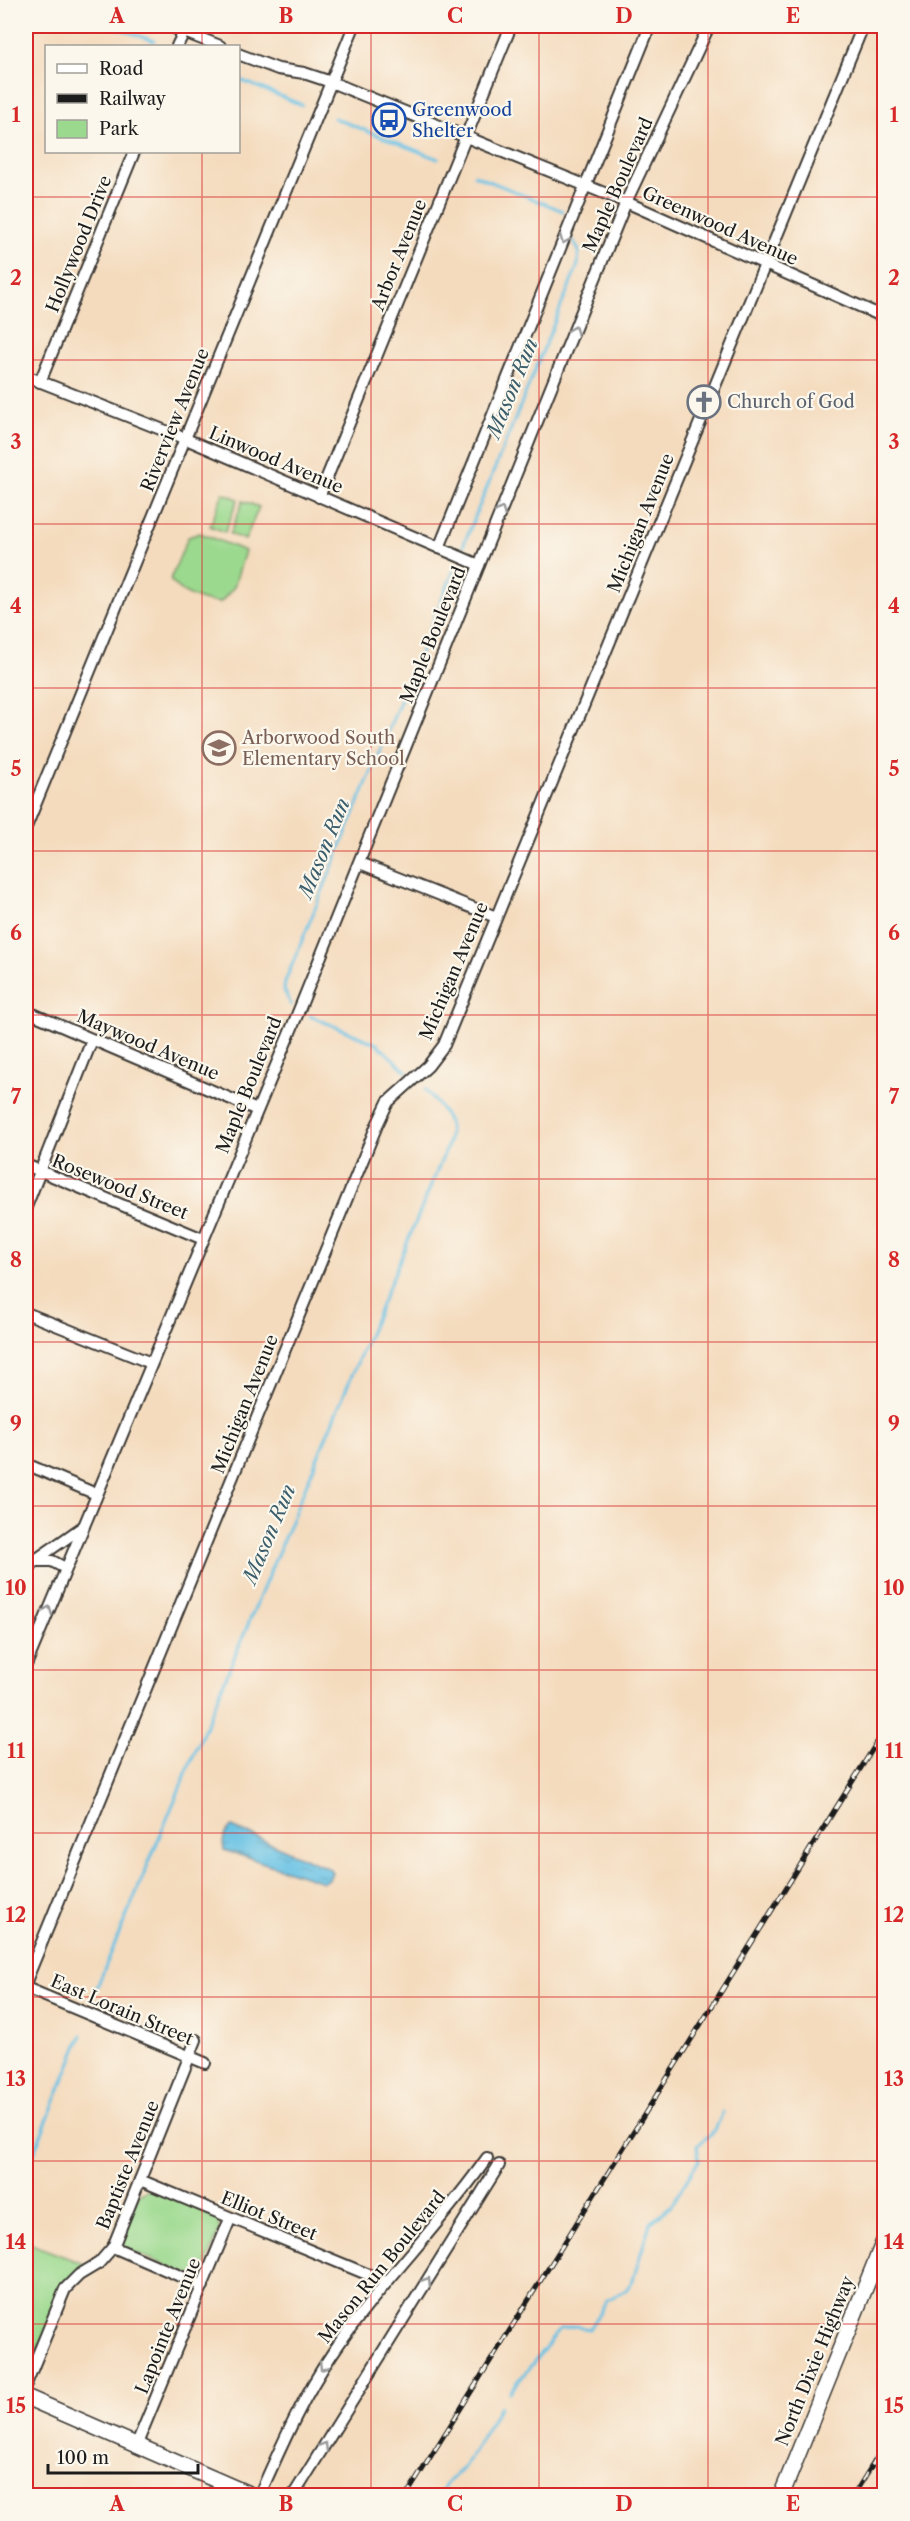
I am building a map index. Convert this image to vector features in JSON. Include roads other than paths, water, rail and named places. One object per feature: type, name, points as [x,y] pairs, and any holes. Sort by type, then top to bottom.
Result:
[{"type":"main road","name":"North Dixie Highway","points":[[781,2496],[885,2241]]},
{"type":"main road","points":[[26,2397],[254,2496]]},
{"type":"street","points":[[169,26],[186,29],[218,45]]},
{"type":"street","name":"Riverview Avenue","points":[[26,827],[354,26]]},
{"type":"street","name":"Arbor Avenue","points":[[319,497],[511,26]]},
{"type":"street","name":"Maple Boulevard","points":[[439,548],[650,26]]},
{"type":"street","name":"Maple Boulevard","points":[[26,1665],[360,863],[626,202],[709,26]]},
{"type":"street","name":"Michigan Avenue","points":[[26,1981],[377,1125],[388,1102],[428,1066],[444,1045],[864,26]]},
{"type":"street","points":[[178,45],[186,29]]},
{"type":"street","name":"Greenwood Avenue","points":[[240,55],[278,69],[304,73],[331,82],[626,202],[885,316]]},
{"type":"street","name":"Hollywood Drive","points":[[40,382],[134,153]]},
{"type":"street","name":"Linwood Avenue","points":[[26,376],[186,439],[479,565]]},
{"type":"street","points":[[360,863],[496,917]]},
{"type":"street","name":"Maywood Avenue","points":[[26,1011],[257,1110]]},
{"type":"street","points":[[26,1207],[92,1040]]},
{"type":"street","name":"Rosewood Street","points":[[26,1165],[203,1239]]},
{"type":"street","points":[[26,1313],[151,1363]]},
{"type":"street","points":[[26,1464],[96,1494]]},
{"type":"street","points":[[26,1574],[34,1561],[84,1526]]},
{"type":"street","points":[[34,1561],[52,1561],[65,1568]]},
{"type":"street","name":"East Lorain Street","points":[[26,1988],[205,2063]]},
{"type":"street","name":"Baptiste Avenue","points":[[26,2384],[65,2289],[79,2275],[99,2263],[113,2247],[196,2040]]},
{"type":"street","name":"Mason Run Boulevard","points":[[259,2496],[295,2416],[316,2379],[386,2282],[434,2229],[487,2158]]},
{"type":"street","name":"Mason Run Boulevard","points":[[293,2496],[499,2165]]},
{"type":"street","points":[[477,2174],[489,2181]]},
{"type":"street","name":"Elliot Street","points":[[140,2180],[386,2282]]},
{"type":"street","name":"Lapointe Avenue","points":[[136,2446],[230,2219]]},
{"type":"street","points":[[113,2247],[203,2286]]},
{"type":"water","points":[[232,1827],[330,1869],[332,1872],[329,1879],[323,1882],[224,1850],[224,1837]]},
{"type":"waterway","name":"Mason Run","points":[[112,26],[154,41]]},
{"type":"waterway","name":"Mason Run","points":[[240,80],[302,105]]},
{"type":"waterway","name":"Mason Run","points":[[334,118],[438,159]]},
{"type":"waterway","name":"Mason Run","points":[[474,175],[563,211]]},
{"type":"waterway","name":"Mason Run","points":[[463,546],[578,265],[579,251],[573,240]]},
{"type":"waterway","name":"Mason Run","points":[[291,1005],[284,990],[285,982],[454,570]]},
{"type":"waterway","name":"Mason Run","points":[[310,1016],[377,1044],[407,1072]]},
{"type":"waterway","name":"Mason Run","points":[[94,1994],[447,1147],[450,1129],[448,1122],[425,1089]]},
{"type":"waterway","name":"Mason Run","points":[[26,2172],[82,2035]]},
{"type":"waterway","points":[[510,2392],[560,2329],[575,2326],[589,2329],[607,2300],[626,2290],[633,2280],[650,2223],[671,2206],[699,2160],[697,2146],[715,2130],[723,2112]]},
{"type":"waterway","points":[[439,2496],[448,2481],[464,2467],[500,2406]]},
{"type":"railway","points":[[406,2496],[884,1731]]},
{"type":"railway","points":[[853,2496],[884,2446]]},
{"type":"place","name":"Greenwood Shelter","points":[[389,120]]},
{"type":"place","name":"Church of God","points":[[704,402]]},
{"type":"place","name":"Arborwood South Elementary School","points":[[219,748]]}]
